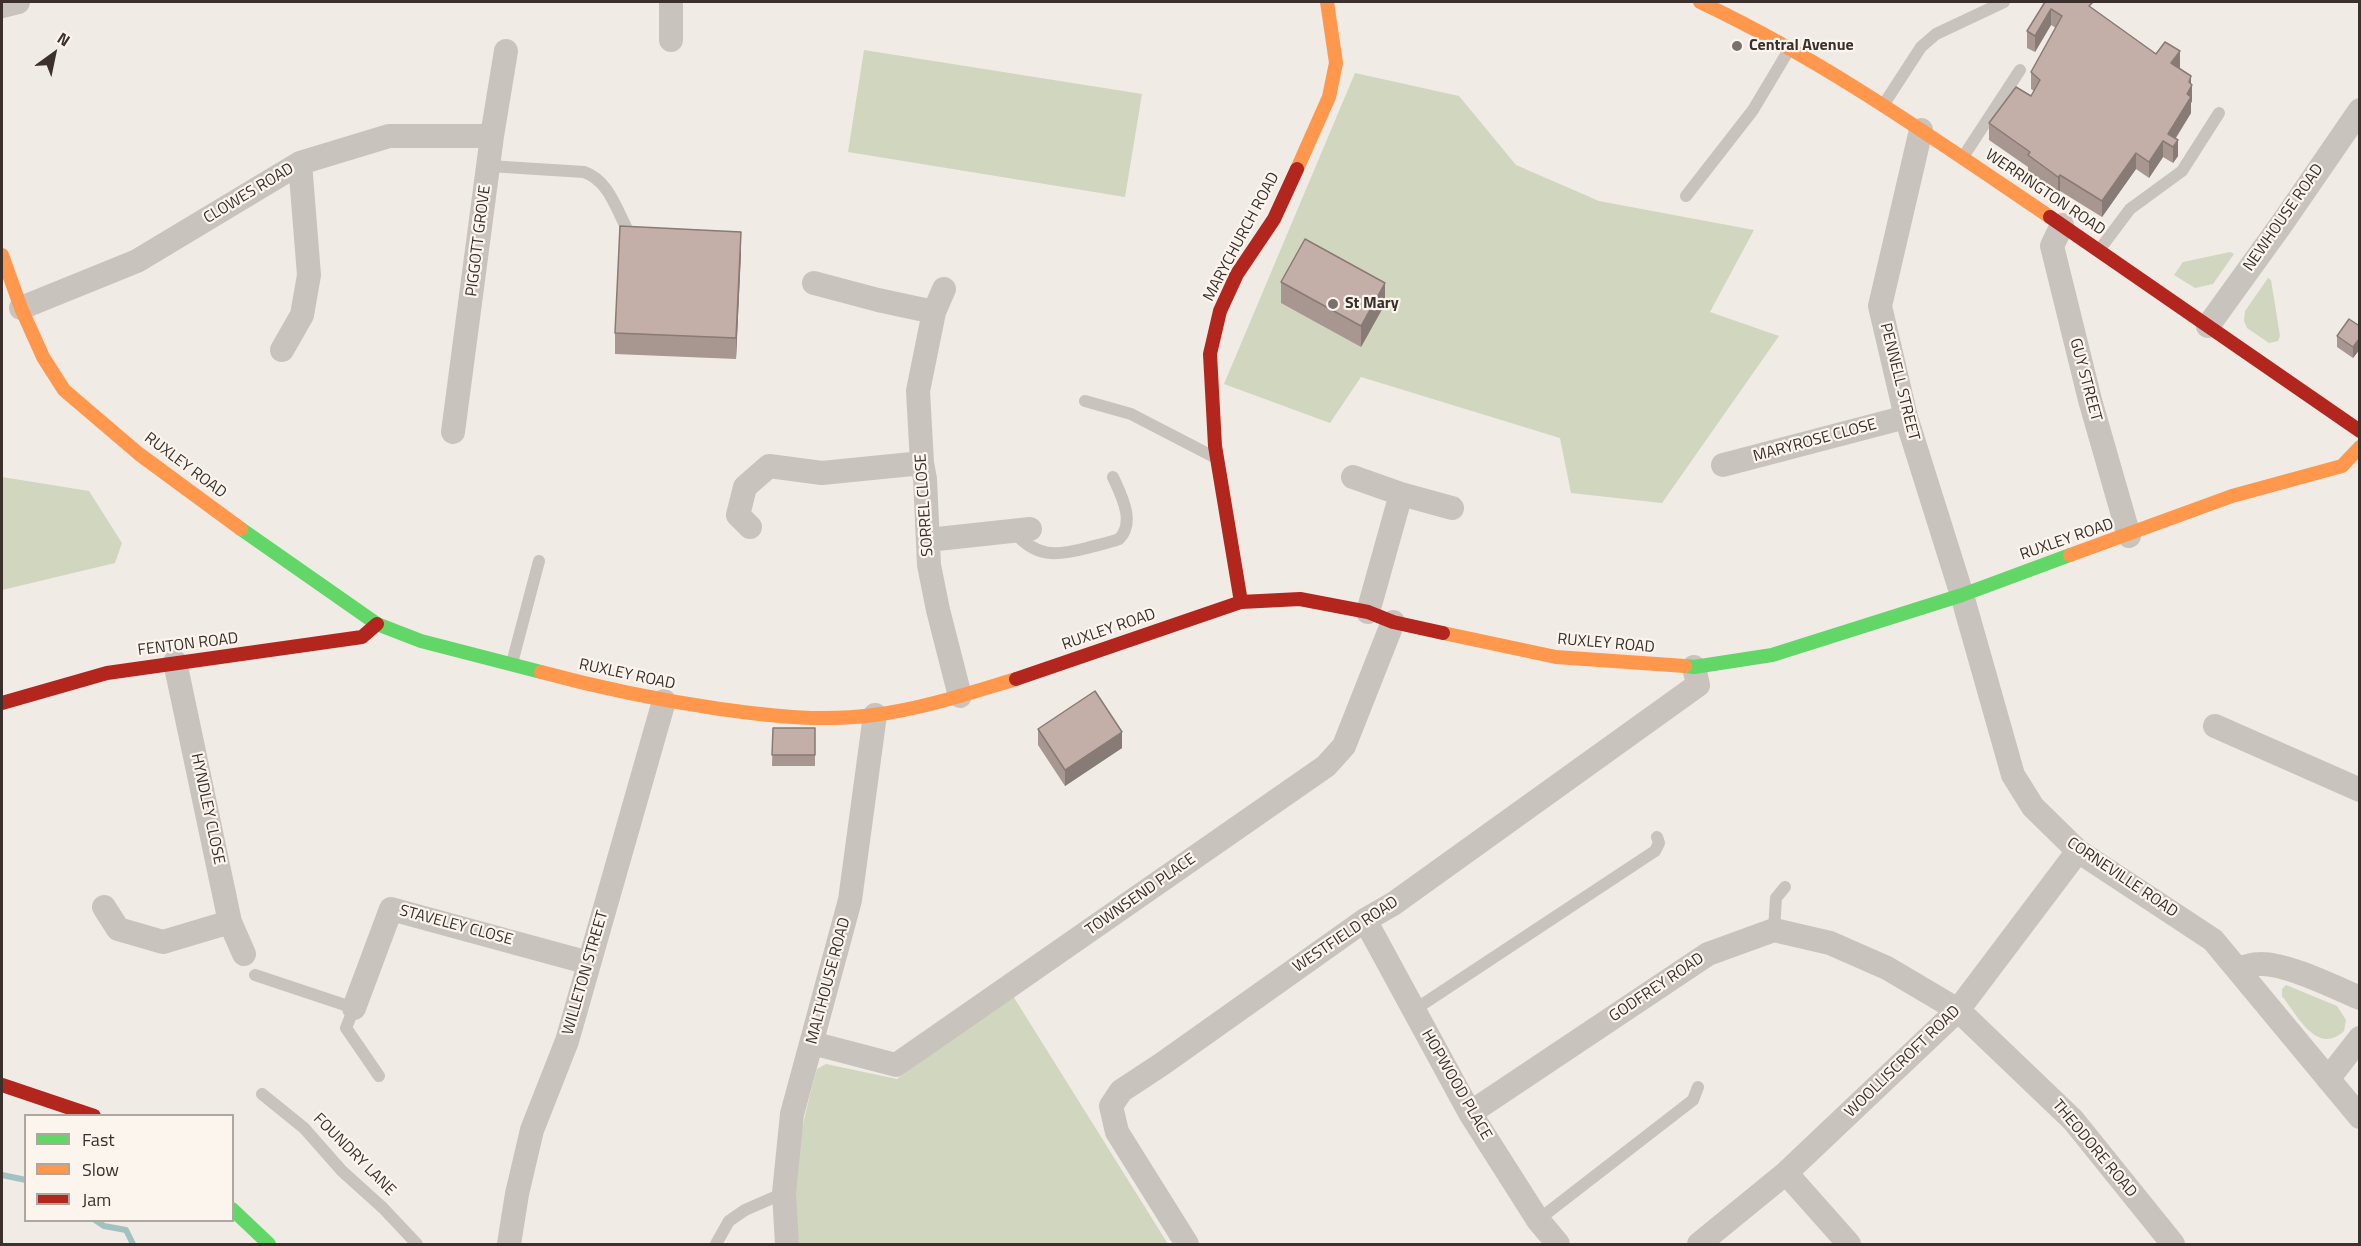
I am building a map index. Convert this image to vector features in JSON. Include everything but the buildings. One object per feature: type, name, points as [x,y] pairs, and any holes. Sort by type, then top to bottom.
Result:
[{"type":"main road","name":"MARYCHURCH ROAD","points":[[1241,602],[1217,459],[1210,354],[1220,311],[1237,274],[1274,219],[1329,97],[1336,63],[1327,2]]},
{"type":"main road","name":"WERRINGTON ROAD","points":[[1700,2],[1749,23],[1883,105],[2099,250],[2360,431]]},
{"type":"main road","name":"RUXLEY ROAD","points":[[2,255],[21,308],[43,357],[64,390],[139,454],[287,562],[377,624],[421,641],[664,700],[777,717],[875,715],[960,696],[1026,676],[1241,602],[1300,599],[1368,612],[1393,622],[1556,657],[1694,667],[1772,655],[1962,595],[2129,536],[2232,496],[2342,466],[2360,447]]},
{"type":"main road","name":"FENTON ROAD","points":[[2,703],[107,673],[362,637],[377,624]]},
{"type":"main road","points":[[2,1085],[88,1114]]},
{"type":"main road","points":[[234,1211],[269,1245]]},
{"type":"street","points":[[2,6],[18,2]]},
{"type":"street","points":[[671,2],[671,40]]},
{"type":"street","name":"PIGGOTT GROVE","points":[[453,432],[492,136],[507,51]]},
{"type":"street","name":"NEWHOUSE ROAD","points":[[2208,326],[2360,110]]},
{"type":"street","name":"PENNELL STREET","points":[[1921,130],[1880,306],[1906,417],[1962,595]]},
{"type":"street","name":"CLOWES ROAD","points":[[21,308],[137,261],[300,163],[389,136],[492,136]]},
{"type":"street","points":[[282,350],[302,315],[309,275],[300,163]]},
{"type":"street","name":"GUY STREET","points":[[2062,225],[2052,246],[2090,400],[2129,536]]},
{"type":"street","points":[[814,283],[934,312]]},
{"type":"street","name":"SORREL CLOSE","points":[[944,289],[934,312],[918,392],[929,565],[960,696]]},
{"type":"street","name":"MARYROSE CLOSE","points":[[1724,465],[1906,417]]},
{"type":"street","points":[[750,528],[738,515],[746,487],[769,466],[822,473],[922,463]]},
{"type":"street","points":[[1353,477],[1401,494],[1452,508]]},
{"type":"street","points":[[1368,612],[1401,494]]},
{"type":"street","points":[[928,540],[1022,530]]},
{"type":"street","name":"CORNEVILLE ROAD","points":[[1962,595],[2013,775],[2033,807],[2078,851],[2209,936],[2360,1117]]},
{"type":"street","name":"TOWNSEND PLACE","points":[[812,1043],[897,1065],[1326,766],[1344,746],[1393,622]]},
{"type":"street","name":"HYNDLEY CLOSE","points":[[175,662],[230,922],[249,965]]},
{"type":"street","name":"WESTFIELD ROAD","points":[[1186,1245],[1117,1132],[1111,1106],[1121,1090],[1162,1064],[1365,920],[1393,904],[1698,685],[1694,667]]},
{"type":"street","name":"WILLETON STREET","points":[[509,1245],[517,1194],[532,1130],[567,1041],[664,700]]},
{"type":"street","name":"MALTHOUSE ROAD","points":[[788,1245],[784,1193],[792,1114],[850,900],[875,715]]},
{"type":"street","points":[[2216,726],[2360,790]]},
{"type":"street","name":"WOOLLISCROFT ROAD","points":[[1699,1245],[1786,1173],[1958,1010],[2078,851]]},
{"type":"street","points":[[104,907],[118,929],[163,942],[230,922]]},
{"type":"street","name":"STAVELEY CLOSE","points":[[354,1008],[391,909],[589,963]]},
{"type":"street","name":"HOPWOOD PLACE","points":[[1365,920],[1470,1113],[1538,1220],[1558,1245]]},
{"type":"street","points":[[1774,930],[1830,943],[1887,968],[1958,1010]]},
{"type":"street","name":"GODFREY ROAD","points":[[1470,1113],[1708,954],[1774,930]]},
{"type":"street","points":[[2237,969],[2269,964],[2320,981],[2360,998]]},
{"type":"street","name":"THEODORE ROAD","points":[[1958,1010],[2073,1119],[2173,1245]]},
{"type":"street","points":[[2328,1078],[2360,1038]]},
{"type":"street","points":[[1786,1173],[1849,1245]]},
{"type":"lane","points":[[1883,105],[1921,46],[1936,34],[2004,2]]},
{"type":"lane","points":[[1686,196],[1753,110],[1790,47]]},
{"type":"lane","points":[[1962,158],[2020,70]]},
{"type":"lane","points":[[2099,250],[2130,209],[2182,171],[2219,113]]},
{"type":"lane","points":[[489,165],[584,172],[593,175],[602,182],[627,229]]},
{"type":"lane","points":[[1084,400],[1131,414],[1217,459]]},
{"type":"lane","points":[[1022,530],[1021,540],[1037,550],[1056,554],[1119,539],[1126,530],[1126,513],[1113,477]]},
{"type":"lane","points":[[511,664],[539,561]]},
{"type":"lane","points":[[1414,1010],[1655,851],[1659,843],[1657,837]]},
{"type":"lane","points":[[1774,930],[1776,898],[1785,887]]},
{"type":"lane","points":[[249,965],[354,1008],[346,1028],[379,1076]]},
{"type":"lane","points":[[1538,1220],[1693,1100],[1698,1087]]},
{"type":"lane","name":"FOUNDRY LANE","points":[[262,1094],[304,1128],[342,1171],[383,1208],[417,1245]]},
{"type":"lane","points":[[716,1245],[729,1221],[745,1210],[784,1193]]},
{"type":"green space","points":[[864,50],[1142,94],[1125,197],[848,152]]},
{"type":"green space","points":[[1355,73],[1459,96],[1516,165],[1599,201],[1754,230],[1710,312],[1779,336],[1662,503],[1571,493],[1560,438],[1361,377],[1330,423],[1224,384]]},
{"type":"green space","points":[[2230,252],[2234,254],[2213,284],[2195,288],[2174,275],[2183,262]]},
{"type":"green space","points":[[2268,278],[2271,280],[2280,336],[2278,341],[2269,343],[2247,328],[2244,321],[2245,311]]},
{"type":"green space","points":[[2,477],[89,491],[122,543],[115,563],[2,590]]},
{"type":"green space","points":[[2286,985],[2337,1006],[2346,1020],[2344,1031],[2325,1039],[2309,1030],[2282,996],[2282,989]]},
{"type":"green space","points":[[1013,996],[1168,1244],[799,1244],[795,1200],[798,1156],[817,1069],[826,1064],[897,1079]]},
{"type":"waterway","points":[[2,1175],[24,1180]]},
{"type":"waterway","points":[[98,1222],[104,1226],[126,1230],[133,1244]]},
{"type":"traffic: fast","points":[[241,529],[377,624],[421,641],[541,672]]},
{"type":"traffic: fast","points":[[1685,666],[1694,667],[1772,655],[1962,595],[2070,555]]},
{"type":"traffic: fast","points":[[234,1211],[269,1244]]},
{"type":"traffic: slow","points":[[1297,169],[1329,97],[1336,63],[1327,2]]},
{"type":"traffic: slow","points":[[1700,2],[1836,76],[2050,217]]},
{"type":"traffic: slow","points":[[2,255],[21,308],[43,357],[64,390],[139,454],[241,529]]},
{"type":"traffic: slow","points":[[2070,555],[2232,496],[2342,466],[2360,447]]},
{"type":"traffic: slow","points":[[1443,633],[1556,657],[1685,666]]},
{"type":"traffic: slow","points":[[541,672],[652,698],[758,714],[816,718],[855,717],[910,709],[1016,679]]},
{"type":"traffic: jam","points":[[1241,602],[1215,446],[1210,354],[1220,311],[1237,274],[1274,219],[1297,169]]},
{"type":"traffic: jam","points":[[2050,217],[2360,431]]},
{"type":"traffic: jam","points":[[1016,679],[1241,602],[1300,599],[1368,612],[1393,622],[1443,633]]},
{"type":"traffic: jam","points":[[2,703],[107,673],[362,637],[377,624]]},
{"type":"traffic: jam","points":[[2,1085],[88,1114]]},
{"type":"place","name":"Central Avenue","points":[[1737,46]]},
{"type":"place","name":"St Mary","points":[[1333,304]]}]
